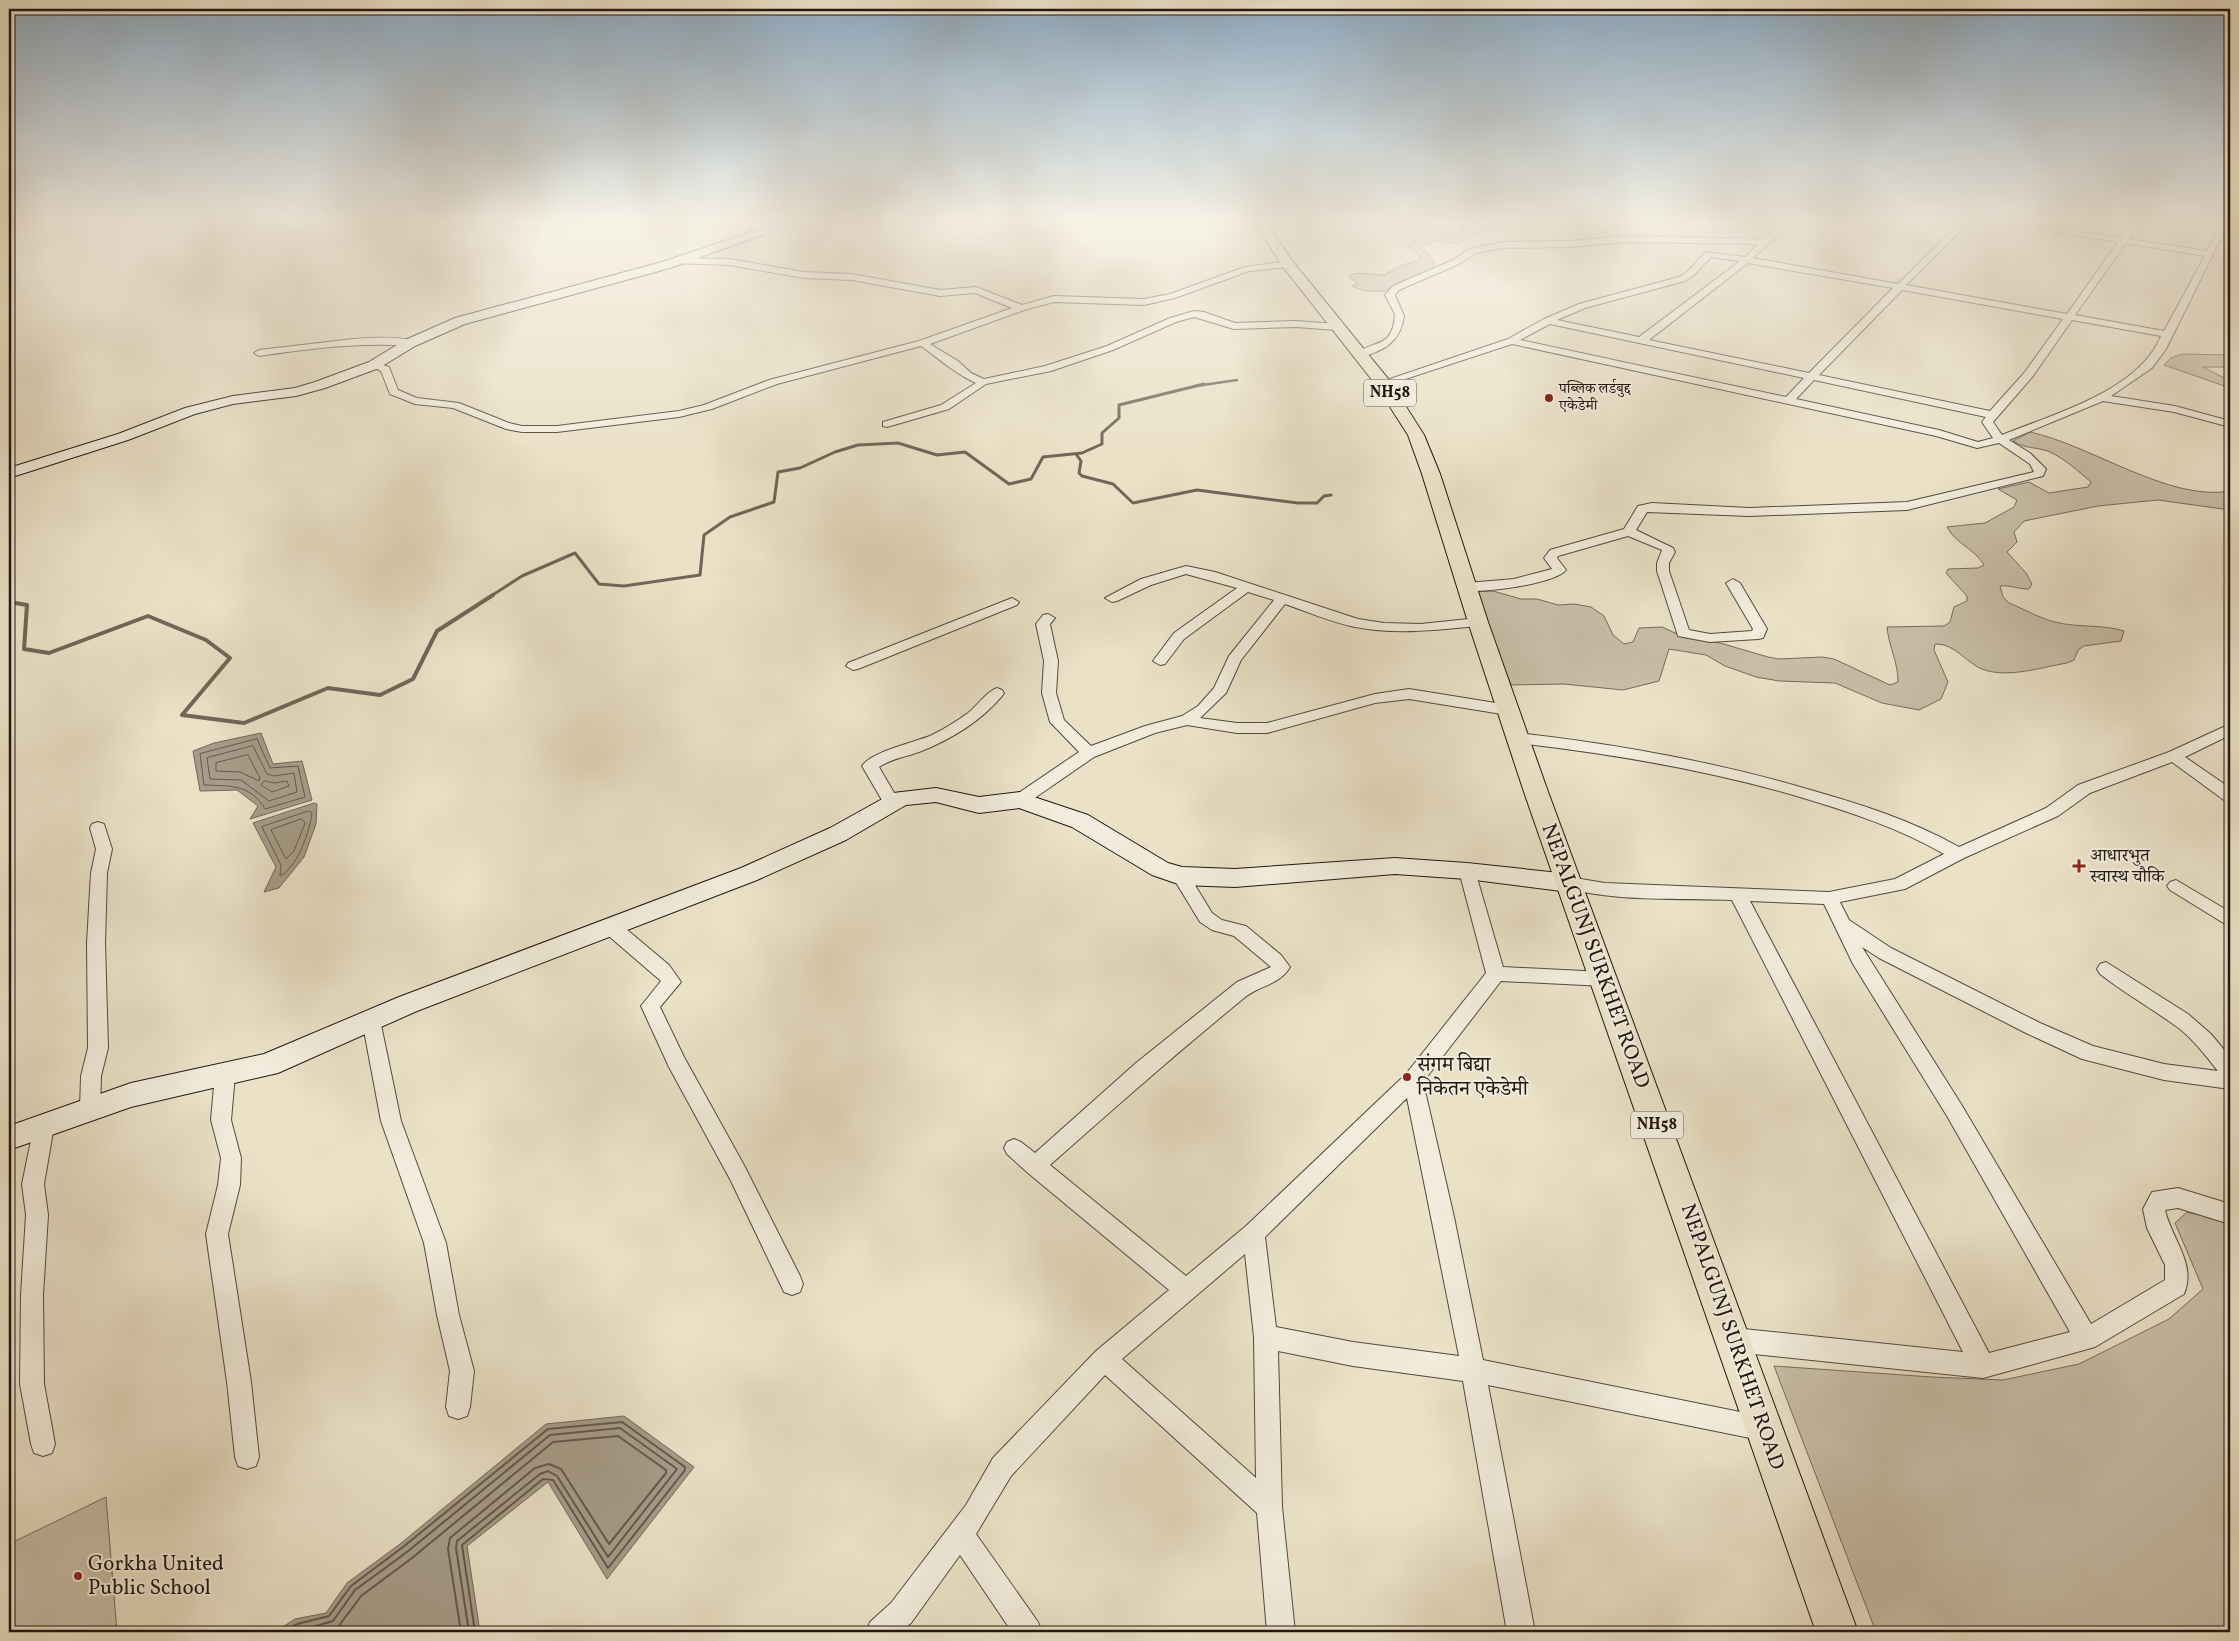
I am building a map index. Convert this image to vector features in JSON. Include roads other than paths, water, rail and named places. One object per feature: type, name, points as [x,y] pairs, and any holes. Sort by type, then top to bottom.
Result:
[{"type":"main road","name":"NH58","points":[[1313,297],[1384,383],[1416,434],[1431,474],[1473,605]]},
{"type":"main road","name":"NEPALGUNJ SURKHET ROAD","points":[[1473,605],[1569,883],[1837,1632]]},
{"type":"street","points":[[9,473],[123,437],[190,411],[233,400],[296,392],[320,386],[374,365],[410,343],[460,321],[549,297]]},
{"type":"street","points":[[992,297],[1021,308]]},
{"type":"street","points":[[374,365],[386,369],[394,392],[415,400],[455,405],[506,426],[522,429],[557,428],[679,414],[708,407],[773,382],[922,342],[1021,308],[1054,299],[1073,298],[1117,303],[1144,302],[1164,297]]},
{"type":"street","points":[[1361,354],[1379,348],[1392,339],[1399,320],[1399,312],[1391,301],[1390,297]]},
{"type":"street","points":[[1384,383],[1511,341],[1547,321],[1582,306],[1616,297]]},
{"type":"street","points":[[1642,340],[1698,297]]},
{"type":"street","points":[[1789,400],[1892,297]]},
{"type":"street","points":[[1956,297],[2167,334]]},
{"type":"street","points":[[1628,532],[1642,509],[1652,507],[1759,512],[1906,506],[2040,474],[2040,469],[2032,458],[2000,440],[1990,431],[1987,422],[2015,392],[2086,297]]},
{"type":"street","points":[[1511,341],[1789,400],[1977,444],[1988,444],[2102,398],[2148,366],[2161,349],[2187,297]]},
{"type":"street","points":[[887,424],[945,406],[966,395],[983,382],[1047,369],[1090,355],[1194,314],[1201,314],[1234,326],[1296,324],[1337,327]]},
{"type":"street","points":[[1547,321],[1994,414]]},
{"type":"street","points":[[259,353],[340,342],[391,341],[410,343]]},
{"type":"street","points":[[922,342],[954,363],[967,375],[983,382]]},
{"type":"street","points":[[2102,398],[2175,410],[2230,424]]},
{"type":"street","points":[[1112,598],[1146,582],[1186,570],[1210,575],[1244,588],[1283,598],[1356,623],[1384,627],[1421,628],[1473,605],[1514,583],[1560,570],[1550,558],[1554,553],[1628,532],[1667,548],[1669,552],[1662,564],[1663,571],[1683,633],[1694,637],[1758,635],[1760,629],[1733,583]]},
{"type":"street","points":[[1160,661],[1179,636],[1244,588]]},
{"type":"street","points":[[9,1138],[131,1095],[268,1065],[370,1020],[748,874],[838,834],[901,798],[936,795],[979,806],[1020,800],[1089,753],[1150,729],[1187,720],[1203,709],[1221,690],[1234,659],[1283,598]]},
{"type":"street","points":[[853,666],[927,638],[1012,602]]},
{"type":"street","points":[[1048,618],[1043,624],[1051,661],[1049,693],[1057,722],[1089,753]]},
{"type":"street","points":[[892,803],[870,766],[883,756],[915,748],[942,735],[982,708],[998,693]]},
{"type":"street","points":[[1187,720],[1216,725],[1265,728],[1315,717],[1395,694],[1409,694],[1513,724],[1754,778],[1893,821],[1928,836],[1958,854]]},
{"type":"street","points":[[1020,800],[1080,821],[1160,869],[1181,876],[1235,878],[1395,866],[1467,871],[1605,889],[1829,898],[1899,885],[1958,854],[2052,812],[2084,789],[2174,756],[2230,728]]},
{"type":"street","points":[[2174,756],[2230,796]]},
{"type":"street","points":[[90,1110],[91,1076],[98,1048],[96,943],[99,873],[104,849],[98,828]]},
{"type":"street","points":[[1467,871],[1496,974]]},
{"type":"street","points":[[1035,1166],[1143,1069],[1244,987],[1277,973],[1281,967],[1279,962],[1264,952],[1239,930],[1219,927],[1208,920],[1181,876]]},
{"type":"street","points":[[2176,886],[2230,920]]},
{"type":"street","points":[[1738,894],[1983,1366]]},
{"type":"street","points":[[1829,898],[1859,959],[1954,1110],[2087,1339]]},
{"type":"street","points":[[1843,925],[1885,953],[2033,1028],[2089,1053],[2164,1072],[2230,1081]]},
{"type":"street","points":[[610,927],[662,970],[672,982],[650,1006],[676,1061],[738,1174],[792,1284]]},
{"type":"street","points":[[2106,969],[2181,1020],[2204,1040],[2230,1071]]},
{"type":"street","points":[[1496,974],[1604,979]]},
{"type":"street","points":[[880,1632],[900,1613],[975,1514],[1002,1467],[1104,1359],[1254,1233],[1413,1080],[1496,974]]},
{"type":"street","points":[[370,1020],[391,1121],[435,1243],[448,1315],[462,1371],[458,1407]]},
{"type":"street","points":[[224,1075],[221,1120],[231,1158],[229,1186],[217,1234],[239,1382],[247,1457]]},
{"type":"street","points":[[1413,1080],[1429,1147],[1473,1370],[1521,1632]]},
{"type":"street","points":[[43,1444],[32,1384],[32,1315],[37,1215],[32,1184],[44,1126]]},
{"type":"street","points":[[1014,1148],[1186,1290]]},
{"type":"street","points":[[1734,1340],[1983,1366],[2087,1339],[2176,1286],[2176,1264],[2158,1228],[2154,1209],[2160,1199],[2178,1198],[2230,1214]]},
{"type":"street","points":[[1254,1233],[1266,1338],[1269,1507],[1280,1632]]},
{"type":"street","points":[[1266,1338],[1353,1354],[1473,1370],[1765,1429]]},
{"type":"street","points":[[1104,1359],[1269,1507]]},
{"type":"street","points":[[960,1534],[1028,1632]]},
{"type":"water","points":[[261,733],[273,764],[302,761],[312,800],[250,819],[258,806],[237,790],[200,791],[193,751],[214,743]]},
{"type":"water","points":[[314,803],[317,804],[316,824],[304,857],[279,888],[264,892],[276,867],[253,823]]},
{"type":"water","points":[[624,1416],[694,1467],[607,1579],[548,1482],[467,1546],[480,1632],[275,1632],[295,1619],[326,1613],[347,1583],[400,1544],[546,1424]]},
{"type":"waterway","points":[[1196,386],[1237,380]]},
{"type":"waterway","points":[[491,596],[522,576],[575,553],[599,584],[624,586],[700,575],[704,535],[730,517],[774,502],[778,472],[800,468],[835,452],[858,445],[898,443],[937,455],[965,452],[1009,484],[1031,479],[1043,457],[1082,453],[1102,444],[1102,433],[1119,418],[1119,405],[1204,384]]},
{"type":"waterway","points":[[1076,454],[1081,461],[1079,473],[1082,476],[1113,484],[1133,503],[1197,490],[1298,503],[1317,503],[1324,496],[1331,495]]},
{"type":"waterway","points":[[9,602],[27,605],[24,649],[49,653],[148,616],[206,640],[230,658],[182,715],[244,723],[328,688],[380,695],[413,679],[437,631],[493,595]]},
{"type":"place","name":"पब्लिक लर्डबुद्द एकेडेमी","points":[[1549,398]]},
{"type":"place","name":"आधारभुत स्वास्थ चौकि","points":[[2079,866]]},
{"type":"place","name":"संगम बिद्या निकेतन एकेडेमी","points":[[1407,1077]]},
{"type":"place","name":"Gorkha United Public School","points":[[78,1576]]}]
